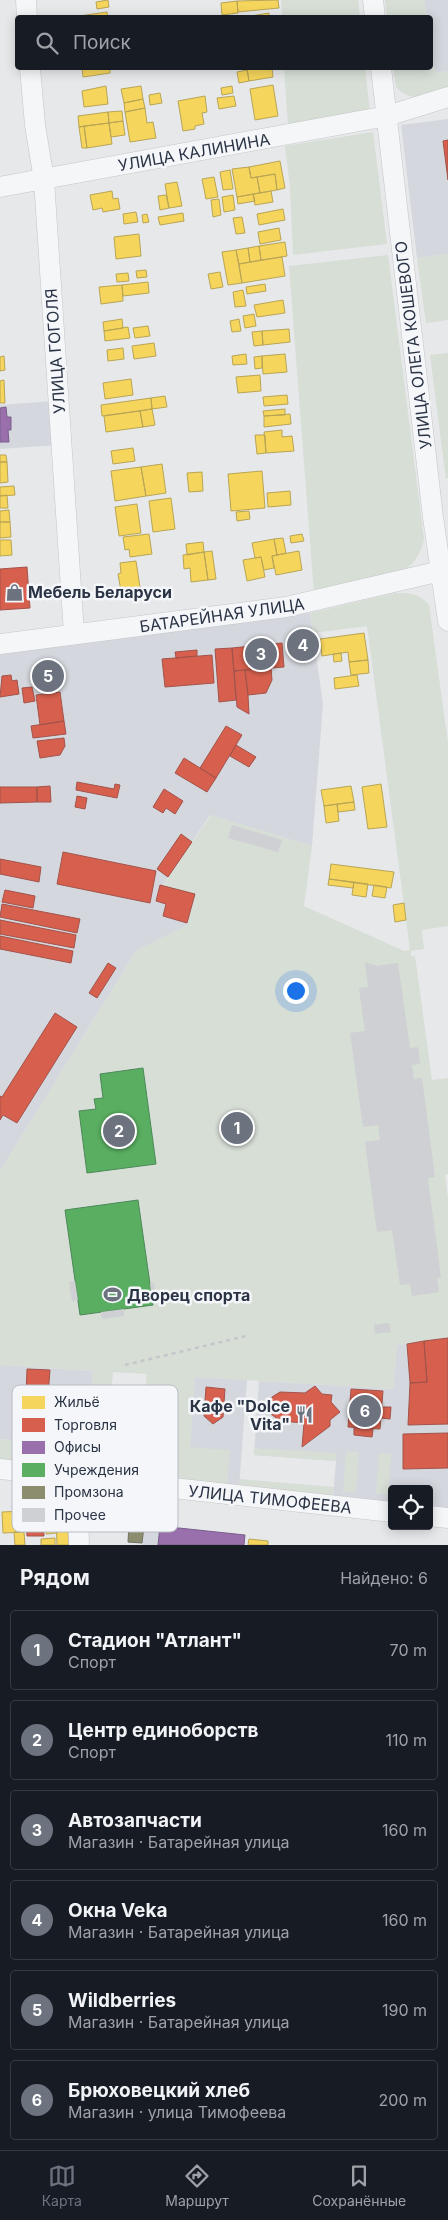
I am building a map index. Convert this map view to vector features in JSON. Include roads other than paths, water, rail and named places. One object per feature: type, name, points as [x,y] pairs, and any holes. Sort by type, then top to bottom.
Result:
[{"type":"street","points":[[26,0],[27,15]]},
{"type":"street","points":[[373,0],[375,15]]},
{"type":"street","name":"УЛИЦА ГОГОЛЯ","points":[[30,70],[34,125],[44,180],[74,634]]},
{"type":"street","name":"УЛИЦА ОЛЕГА КОШЕВОГО","points":[[381,70],[448,622]]},
{"type":"street","name":"УЛИЦА КАЛИНИНА","points":[[0,187],[387,116],[446,98]]},
{"type":"street","name":"БАТАРЕЙНАЯ УЛИЦА","points":[[0,644],[286,607],[441,571]]},
{"type":"street","name":"УЛИЦА ТИМОФЕЕВА","points":[[178,1489],[388,1512]]},
{"type":"street","points":[[433,1516],[448,1518]]},
{"type":"street","points":[[78,1532],[79,1545]]},
{"type":"place","name":"Мебель Беларуси","points":[[14,592]]},
{"type":"place","name":"Окна Veka","points":[[303,645]]},
{"type":"place","name":"Автозапчасти","points":[[261,654]]},
{"type":"place","name":"Wildberries","points":[[48,676]]},
{"type":"place","name":"Стадион \"Атлант\"","points":[[237,1128]]},
{"type":"place","name":"Центр единоборств","points":[[119,1131]]},
{"type":"place","name":"Дворец спорта","points":[[113,1295]]},
{"type":"place","name":"Брюховецкий хлеб","points":[[365,1411]]},
{"type":"place","name":"Кафе \"Dolce Vita\"","points":[[304,1415]]}]
